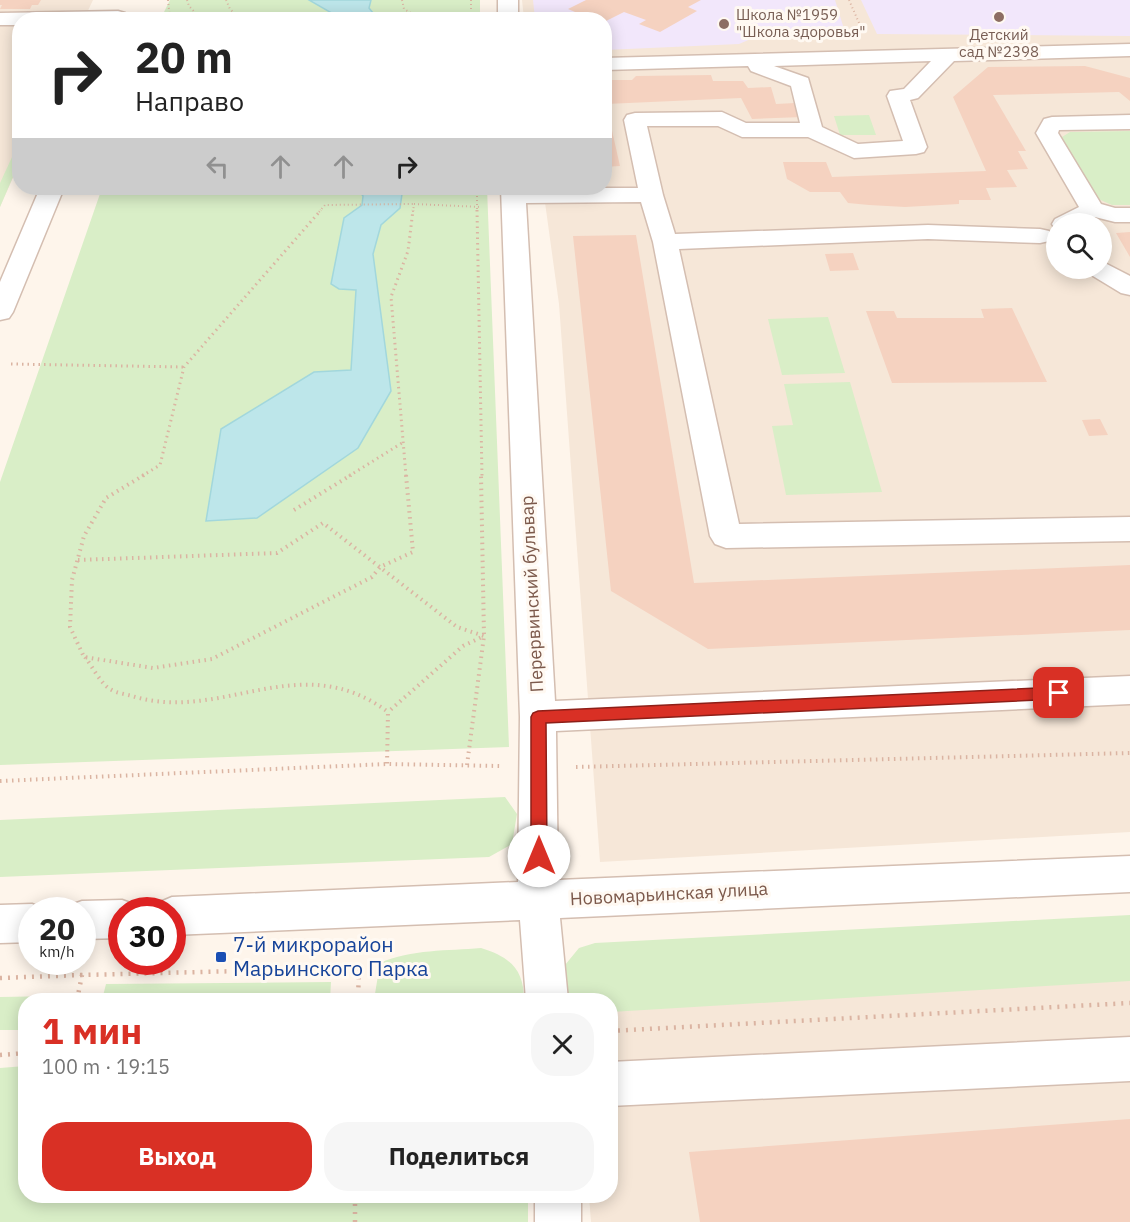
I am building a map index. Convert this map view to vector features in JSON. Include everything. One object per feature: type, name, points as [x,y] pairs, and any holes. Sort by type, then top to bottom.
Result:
[{"type":"street","points":[[612,64],[1130,50]]},
{"type":"street","points":[[948,55],[911,94],[898,96],[916,147],[854,151],[812,130],[742,130],[722,119],[635,120],[651,195],[665,242],[726,536],[1130,529]]},
{"type":"street","points":[[740,60],[801,82],[812,130]]},
{"type":"street","points":[[1092,209],[1047,133],[1052,124],[1130,122]]},
{"type":"street","points":[[612,194],[651,195]]},
{"type":"street","points":[[0,312],[9,271],[48,195]]},
{"type":"street","name":"Перервинский бульвар","points":[[513,195],[540,767],[538,900],[546,993]]},
{"type":"street","points":[[1085,213],[1092,209],[1115,215],[1130,214]]},
{"type":"street","points":[[665,242],[917,232],[1046,237]]},
{"type":"street","points":[[1112,277],[1130,287]]},
{"type":"street","points":[[538,717],[1130,690]]},
{"type":"street","name":"Новомарьинская улица","points":[[186,915],[1130,874]]},
{"type":"street","points":[[0,924],[18,923]]},
{"type":"street","points":[[618,1084],[1130,1059]]},
{"type":"street","points":[[558,1203],[558,1222]]},
{"type":"path","points":[[402,0],[404,9],[409,12]]},
{"type":"path","points":[[467,765],[483,636],[477,195]]},
{"type":"path","points":[[84,657],[153,668],[212,658],[372,577],[380,567],[413,552],[391,297],[408,250],[414,204],[325,205],[184,367],[160,465],[106,498],[84,536],[72,580],[70,627],[84,657],[109,689],[151,702],[197,703],[236,693],[294,684],[338,687],[369,698],[388,712]]},
{"type":"path","points":[[11,364],[184,367]]},
{"type":"path","points":[[294,510],[402,443]]},
{"type":"path","points":[[78,560],[278,553],[323,523],[457,627],[483,636]]},
{"type":"path","points":[[387,764],[388,712],[463,646],[483,636]]},
{"type":"path","points":[[0,781],[387,764],[540,767],[1130,753]]},
{"type":"path","points":[[96,975],[359,968],[358,993]]},
{"type":"path","points":[[0,978],[82,975],[78,993]]},
{"type":"path","points":[[618,1031],[1130,1003]]},
{"type":"path","points":[[0,1055],[18,1054]]},
{"type":"path","points":[[355,1203],[355,1222]]},
{"type":"shaded area","points":[[0,0],[93,0],[87,12],[12,12],[12,180],[0,207]]},
{"type":"shaded area","points":[[522,0],[1130,0],[1130,832],[600,862],[559,304],[544,195],[612,195],[612,12],[523,12]]},
{"type":"shaded area","name":"Школа №1959 \"Школа здоровья\"","points":[[533,0],[835,0],[844,29],[769,31],[739,44],[612,50],[612,12],[534,12]]},
{"type":"shaded area","name":"Детский сад №2398","points":[[861,0],[1130,0],[1130,36],[877,34]]},
{"type":"shaded area","points":[[1130,939],[1130,1222],[591,1222],[590,1203],[618,1203],[618,999]]},
{"type":"green space","points":[[170,0],[480,0],[480,12],[164,12]]},
{"type":"green space","points":[[869,115],[876,135],[840,135],[834,116]]},
{"type":"green space","points":[[1130,131],[1130,205],[1112,205],[1096,198],[1062,137],[1070,132]]},
{"type":"green space","points":[[12,157],[12,179],[0,207],[0,183]]},
{"type":"green space","points":[[100,195],[487,195],[509,747],[0,765],[0,482]]},
{"type":"green space","points":[[828,317],[845,373],[782,375],[768,319]]},
{"type":"green space","points":[[850,382],[882,492],[786,495],[772,426],[793,425],[784,384]]},
{"type":"green space","points":[[505,797],[517,814],[512,844],[489,857],[0,877],[0,820]]},
{"type":"green space","points":[[1130,915],[1130,981],[618,1012],[618,993],[567,993],[565,965],[579,948],[595,943]]},
{"type":"green space","points":[[481,948],[500,956],[518,972],[523,993],[375,993],[380,963],[404,955]]},
{"type":"green space","points":[[331,982],[330,993],[104,993],[106,984]]},
{"type":"green space","points":[[0,997],[18,997],[18,1030],[0,1030]]},
{"type":"green space","points":[[18,1067],[18,1203],[528,1203],[528,1222],[0,1222],[0,1068]]},
{"type":"water","points":[[309,0],[371,0],[369,8],[372,12],[330,12]]},
{"type":"water","points":[[402,195],[400,208],[381,225],[373,254],[391,391],[358,448],[257,518],[206,521],[221,429],[314,372],[351,370],[356,290],[339,289],[331,284],[344,218],[362,205],[363,196]]},
{"type":"building","points":[[0,0],[41,0],[38,5],[32,5],[30,9],[0,9],[2,5],[0,5]]},
{"type":"building","points":[[586,0],[701,0],[688,7],[697,11],[660,32],[639,24],[646,20],[624,12],[612,18],[612,12],[575,12],[568,9]]},
{"type":"building","points":[[1085,66],[1130,78],[1130,101],[1119,92],[993,95],[1026,151],[1018,151],[1028,169],[1007,170],[1017,187],[986,188],[991,200],[959,200],[959,204],[905,207],[848,203],[840,192],[810,192],[787,179],[783,162],[826,162],[832,177],[986,171],[953,97],[988,67]]},
{"type":"building","points":[[711,75],[713,81],[743,81],[748,88],[771,87],[776,104],[795,103],[803,117],[752,119],[741,98],[612,104],[612,80],[632,80],[636,76]]},
{"type":"building","points":[[612,131],[620,166],[612,166]]},
{"type":"building","points":[[1130,232],[1130,257],[1116,233]]},
{"type":"building","points":[[636,235],[694,583],[1130,565],[1130,630],[708,649],[611,591],[573,236]]},
{"type":"building","points":[[853,253],[859,270],[830,271],[825,254]]},
{"type":"building","points":[[1012,308],[1047,382],[892,383],[866,311],[894,311],[897,318],[984,318],[981,309]]},
{"type":"building","points":[[1100,419],[1108,435],[1089,436],[1082,420]]},
{"type":"building","points":[[1130,1119],[1130,1222],[700,1222],[689,1152]]},
{"type":"place","name":"Детский сад №2398","points":[[999,17]]},
{"type":"place","name":"Школа №1959 \"Школа здоровья\"","points":[[724,24]]},
{"type":"place","name":"7-й микрорайон Марьинского Парка","points":[[221,957]]},
{"type":"route","points":[[539,856],[538,717],[1059,693]]}]
